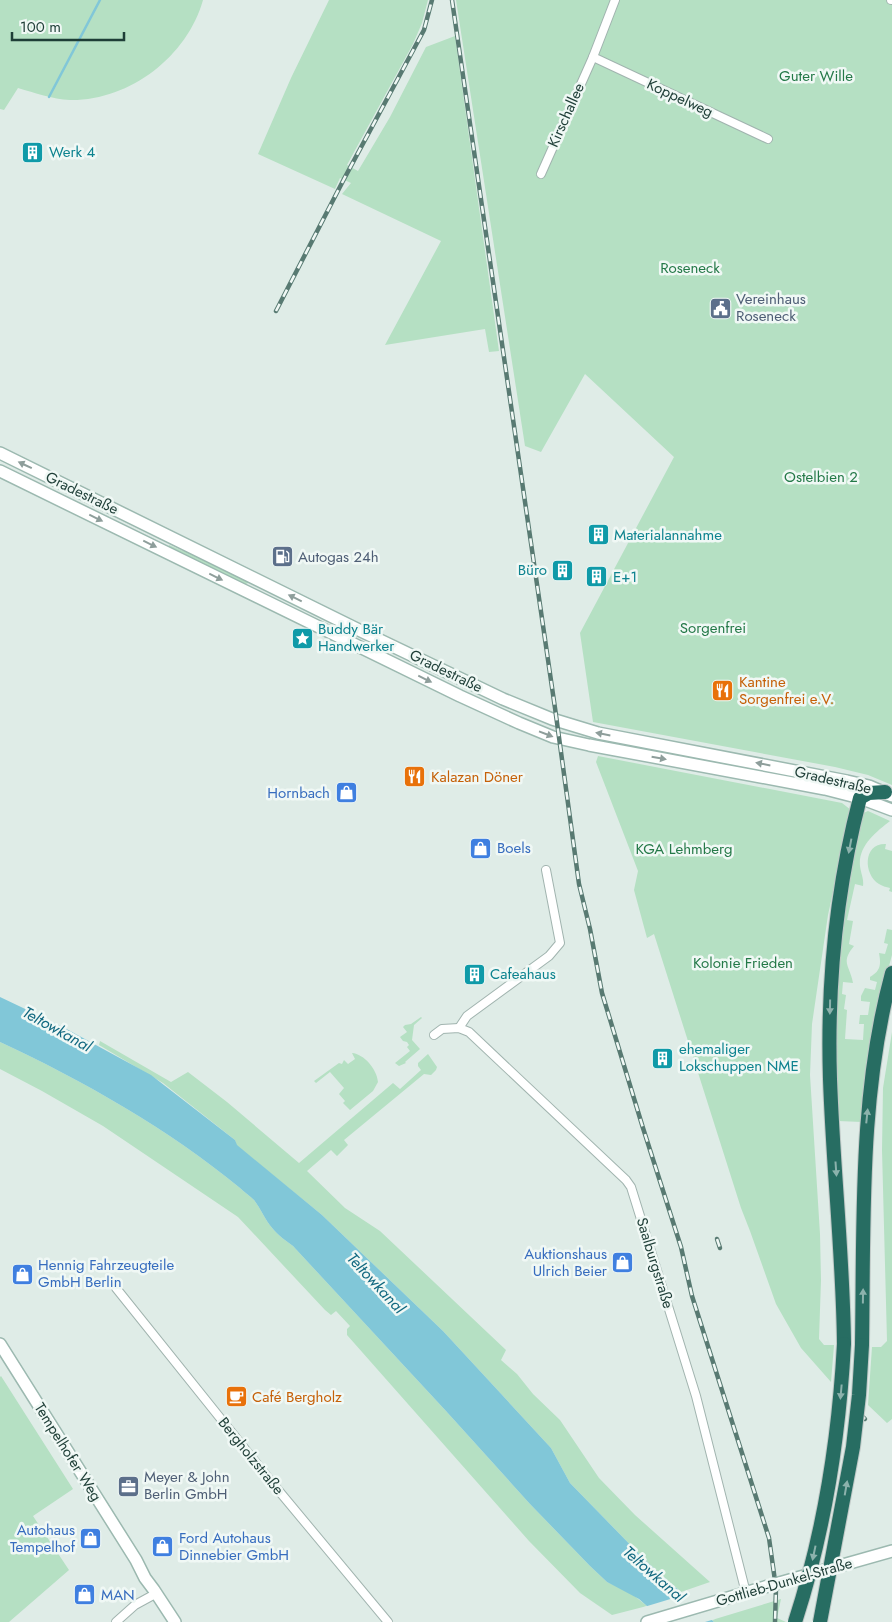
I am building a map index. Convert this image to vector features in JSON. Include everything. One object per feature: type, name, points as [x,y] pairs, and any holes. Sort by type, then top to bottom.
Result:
[{"type":"highway","points":[[795,1622],[813,1559],[828,1480],[841,1391],[844,1344],[843,1278],[830,1078],[831,977],[835,928],[840,894],[860,798],[869,793],[888,794]]},
{"type":"highway","points":[[820,1622],[853,1447],[859,1394],[862,1344],[864,1167],[867,1121],[878,1031],[892,973]]},
{"type":"main road","name":"Gradestraße","points":[[0,453],[361,631],[524,709],[552,720],[598,733],[847,781],[888,794]]},
{"type":"main road","name":"Gradestraße","points":[[0,472],[460,696],[553,737],[825,789],[860,798],[892,810]]},
{"type":"main road","name":"Tempelhofer Weg","points":[[0,1344],[136,1560],[146,1567],[151,1574],[156,1591],[175,1622]]},
{"type":"main road","name":"Gottlieb-Dunkel-Straße","points":[[647,1622],[892,1550]]},
{"type":"street","name":"Kirschallee","points":[[541,174],[593,57],[614,0]]},
{"type":"street","name":"Koppelweg","points":[[593,57],[768,139]]},
{"type":"street","points":[[434,1035],[442,1028],[459,1028],[466,1016],[549,956],[560,943],[546,870]]},
{"type":"street","name":"Saalburgstraße","points":[[459,1028],[475,1037],[626,1180],[631,1187],[696,1396],[746,1593]]},
{"type":"street","name":"Bergholzstraße","points":[[116,1288],[269,1479],[388,1622]]},
{"type":"street","points":[[116,1622],[135,1605],[156,1591]]},
{"type":"green space","points":[[0,0],[203,0],[195,21],[184,40],[153,72],[134,84],[113,93],[92,98],[70,100],[50,97],[18,88],[4,110],[0,109]]},
{"type":"green space","points":[[329,0],[428,0],[422,23],[413,44],[347,165],[358,171],[390,117],[426,47],[455,36],[499,351],[489,352],[485,329],[385,345],[441,241],[342,194],[351,183],[340,178],[335,189],[258,154],[291,78]]},
{"type":"green space","points":[[456,0],[892,0],[892,785],[868,775],[835,767],[593,722],[580,633],[674,457],[585,374],[541,452],[525,446]]},
{"type":"green space","points":[[169,545],[191,552],[249,581],[244,585],[168,548]]},
{"type":"green space","points":[[596,738],[851,787],[850,790],[597,741]]},
{"type":"green space","name":"Kolonie Frieden","points":[[598,756],[842,803],[851,810],[828,915],[812,1024],[810,1075],[820,1234],[819,1339],[824,1345],[834,1345],[831,1382],[801,1348],[776,1304],[741,1208],[654,934],[647,938],[634,890],[638,871],[596,762]]},
{"type":"green space","points":[[868,811],[890,821],[869,840],[862,852],[860,866],[863,886],[855,884],[847,920],[853,921],[849,944],[854,946],[847,960],[853,983],[843,982],[842,994],[846,995],[844,1009],[847,1010],[845,1039],[863,1040],[864,1024],[859,1024],[860,1015],[868,1015],[870,1002],[861,1001],[861,996],[865,988],[875,990],[877,982],[870,980],[870,977],[879,967],[879,953],[885,954],[888,944],[884,943],[887,929],[892,930],[892,955],[879,1003],[862,1122],[838,1121],[834,1043],[840,930],[861,814]]},
{"type":"green space","points":[[886,844],[885,849],[892,851],[892,892],[889,891],[890,888],[880,885],[874,879],[868,867],[869,854],[873,848]]},
{"type":"green space","points":[[421,1017],[414,1025],[412,1040],[420,1049],[406,1063],[399,1066],[395,1063],[410,1051],[407,1047],[409,1045],[407,1042],[403,1041],[400,1037],[407,1032],[403,1027]]},
{"type":"green space","points":[[892,1032],[892,1419],[887,1423],[868,1405],[872,1347],[881,1347],[887,1341],[882,1150],[883,1088]]},
{"type":"green space","points":[[100,1041],[171,1082],[188,1072],[227,1102],[299,1163],[393,1083],[400,1089],[421,1070],[418,1063],[428,1054],[437,1067],[431,1075],[424,1074],[344,1140],[348,1145],[337,1156],[331,1150],[307,1171],[345,1208],[380,1231],[506,1350],[501,1360],[517,1374],[533,1394],[560,1420],[599,1478],[635,1515],[710,1582],[681,1592],[646,1561],[570,1483],[551,1448],[443,1331],[322,1215],[236,1145],[235,1140],[163,1083],[99,1045]]},
{"type":"green space","points":[[0,1042],[94,1090],[155,1126],[213,1167],[252,1198],[275,1231],[293,1246],[530,1504],[590,1566],[607,1582],[632,1594],[647,1606],[612,1615],[580,1593],[529,1541],[347,1335],[347,1329],[350,1326],[336,1311],[331,1315],[325,1310],[238,1217],[103,1126],[0,1069]]},
{"type":"green space","points":[[352,1053],[361,1056],[369,1063],[375,1072],[378,1082],[373,1091],[350,1110],[343,1103],[345,1101],[339,1094],[344,1088],[330,1072],[316,1083],[314,1081],[339,1063],[342,1064],[344,1060],[348,1064],[355,1059]]},
{"type":"green space","points":[[1,1376],[73,1489],[33,1516],[69,1570],[9,1622],[0,1622]]},
{"type":"green space","points":[[781,1599],[777,1618],[786,1622],[714,1622],[712,1620]]},
{"type":"water","name":"Teltowkanal","points":[[0,997],[61,1026],[151,1075],[235,1140],[237,1145],[322,1215],[443,1331],[551,1448],[570,1483],[646,1561],[714,1622],[665,1622],[639,1599],[607,1582],[530,1504],[293,1246],[275,1231],[252,1198],[213,1167],[155,1126],[94,1090],[0,1042]]},
{"type":"pier","points":[[687,1594],[715,1619],[705,1622],[661,1622],[644,1607]]},
{"type":"waterway","points":[[49,97],[100,0]]},
{"type":"railway","points":[[276,311],[424,30],[432,0]]},
{"type":"railway","points":[[452,0],[579,884],[602,993],[681,1247],[692,1296],[769,1538],[776,1588],[775,1622]]},
{"type":"railway","points":[[717,1239],[720,1248]]},
{"type":"railway","points":[[862,1416],[865,1419]]},
{"type":"place","name":"Werk 4","points":[[33,152]]},
{"type":"place","name":"Vereinhaus Roseneck","points":[[720,308]]},
{"type":"place","name":"Materialannahme","points":[[598,535]]},
{"type":"place","name":"Autogas 24h","points":[[282,557]]},
{"type":"place","name":"Büro","points":[[563,570]]},
{"type":"place","name":"E+1","points":[[597,577]]},
{"type":"place","name":"Buddy Bär Handwerker","points":[[302,638]]},
{"type":"place","name":"Kantine Sorgenfrei e.V.","points":[[723,691]]},
{"type":"place","name":"Kalazan Döner","points":[[415,777]]},
{"type":"place","name":"Hornbach","points":[[346,793]]},
{"type":"place","name":"Boels","points":[[481,848]]},
{"type":"place","name":"Cafeahaus","points":[[474,974]]},
{"type":"place","name":"ehemaliger Lokschuppen NME","points":[[663,1058]]},
{"type":"place","name":"Auktionshaus Ulrich Beier","points":[[623,1263]]},
{"type":"place","name":"Hennig Fahrzeugteile GmbH Berlin","points":[[22,1274]]},
{"type":"place","name":"Café Bergholz","points":[[236,1397]]},
{"type":"place","name":"Meyer & John Berlin GmbH","points":[[128,1486]]},
{"type":"place","name":"Autohaus Tempelhof","points":[[91,1539]]},
{"type":"place","name":"Ford Autohaus Dinnebier GmbH","points":[[163,1547]]},
{"type":"place","name":"MAN","points":[[85,1595]]},
{"type":"park label","name":"Guter Wille","points":[[816,76]]},
{"type":"park label","name":"Roseneck","points":[[690,268]]},
{"type":"park label","name":"Ostelbien 2","points":[[821,477]]},
{"type":"park label","name":"Sorgenfrei","points":[[713,628]]},
{"type":"park label","name":"KGA Lehmberg","points":[[684,849]]}]
